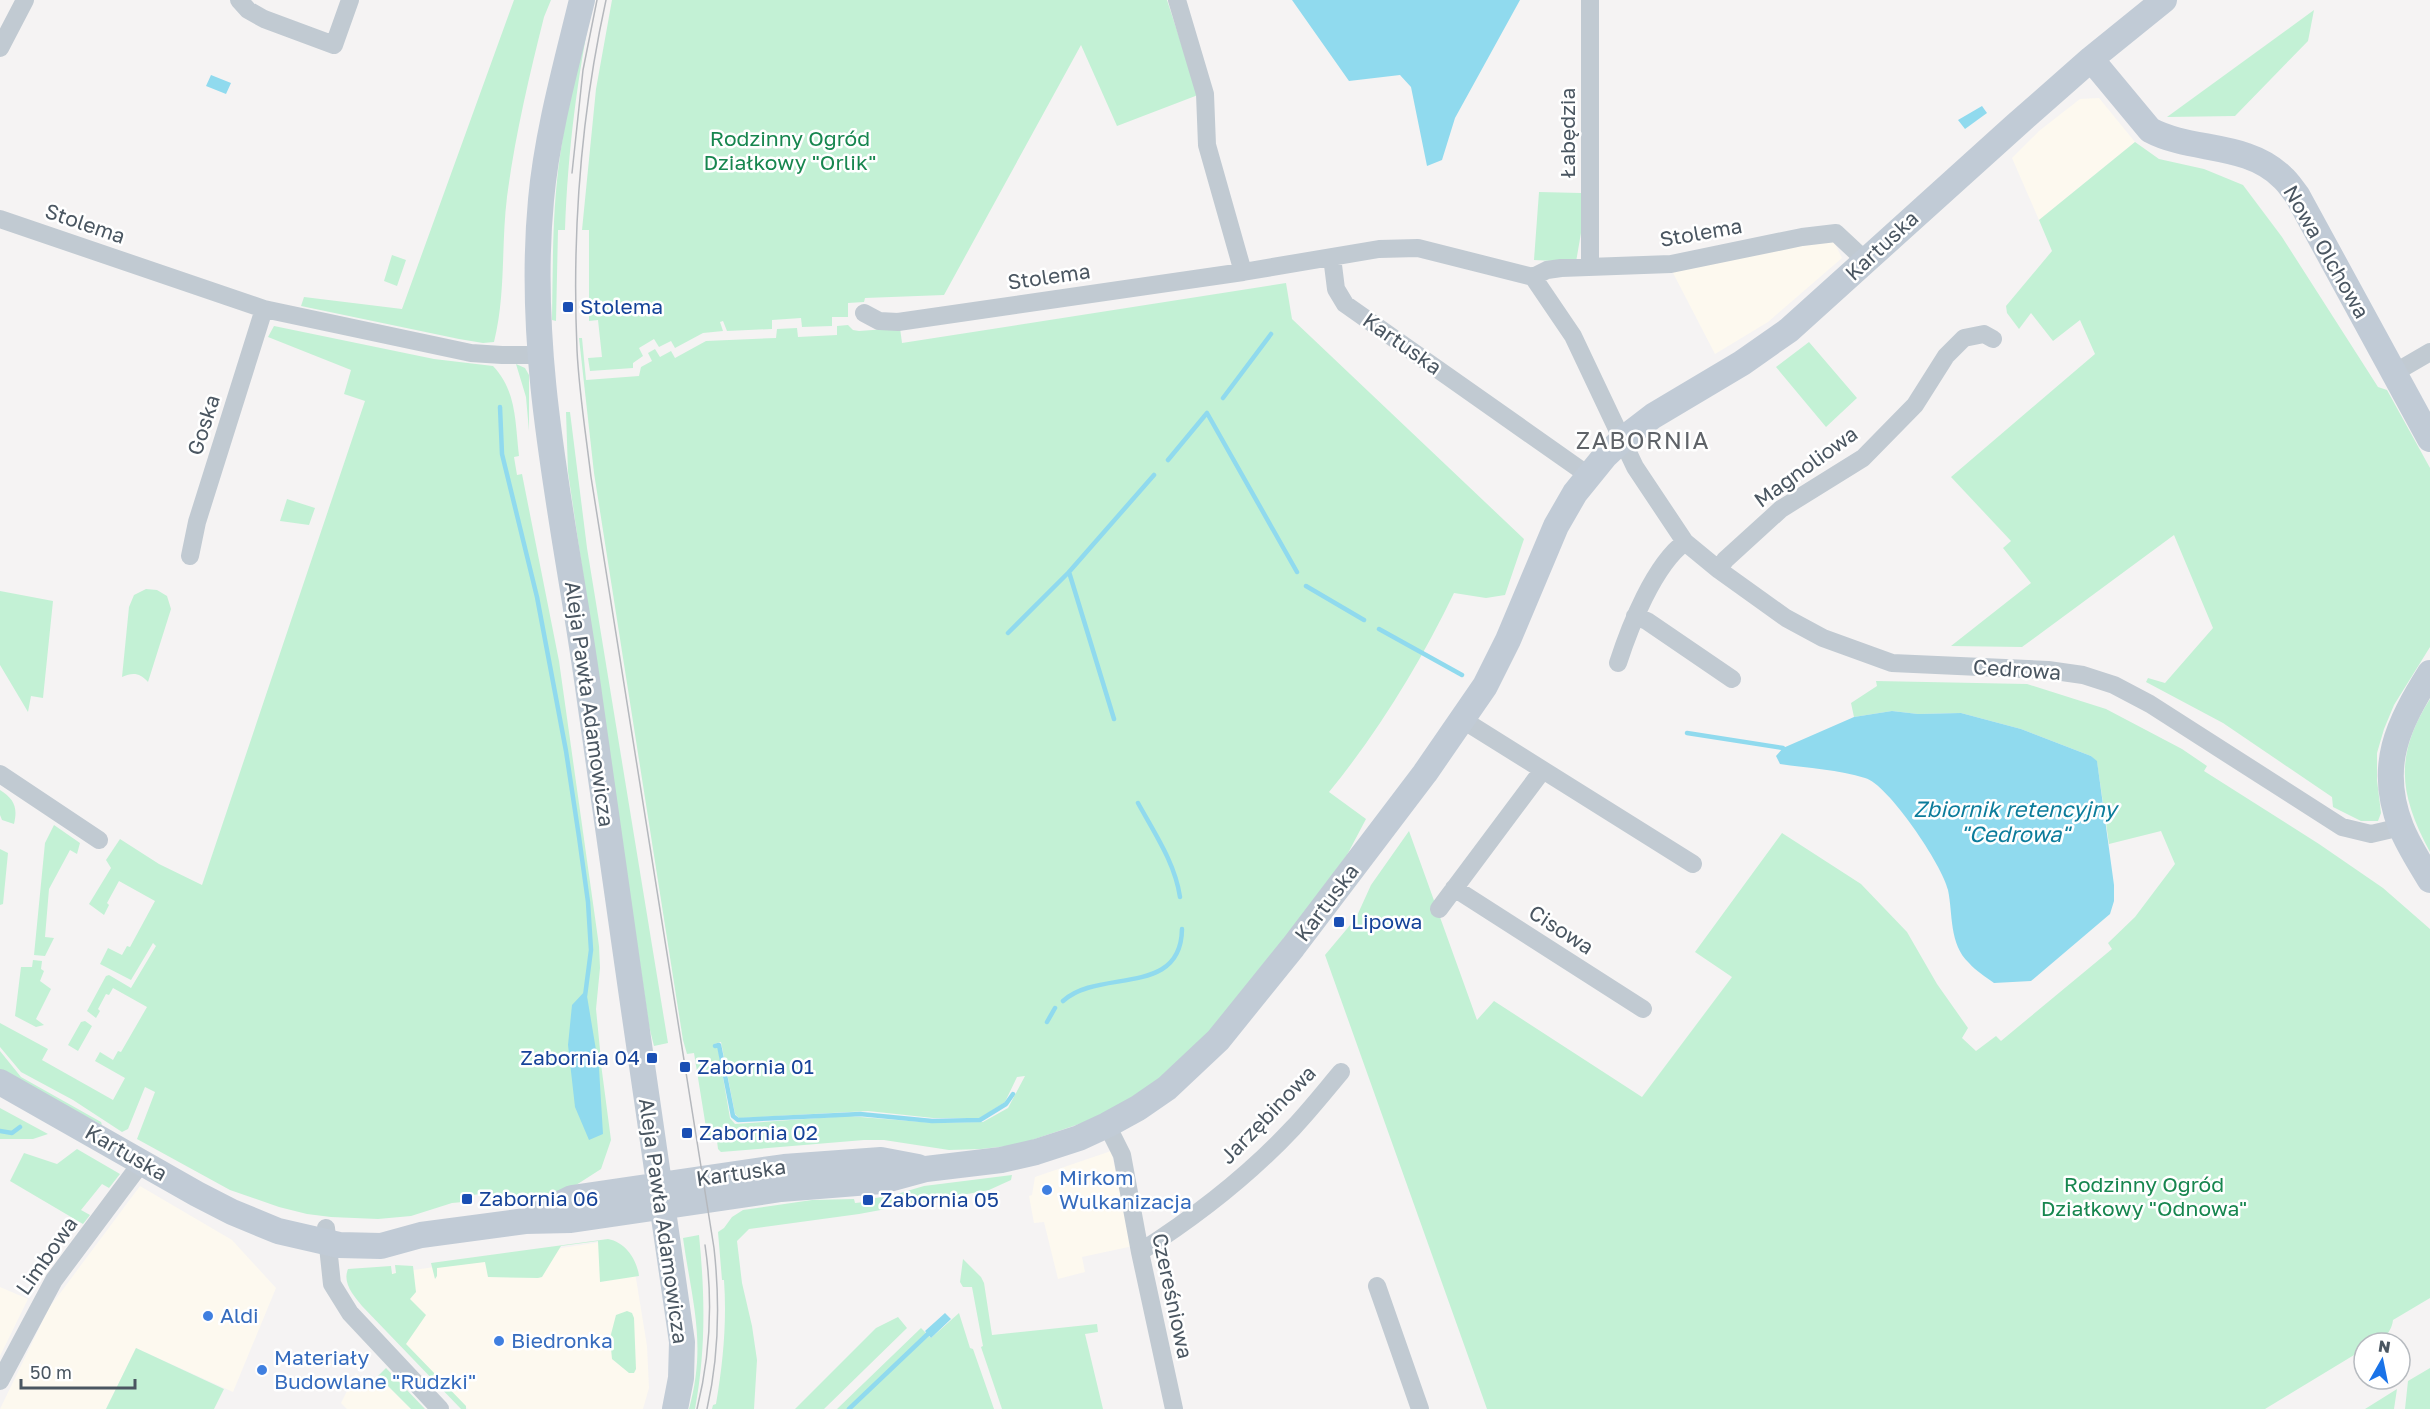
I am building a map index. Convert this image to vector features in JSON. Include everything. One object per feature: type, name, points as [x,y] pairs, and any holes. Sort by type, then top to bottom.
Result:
[{"type":"street","points":[[0,48],[25,0]]},
{"type":"street","points":[[241,1],[248,10],[264,19],[334,45],[350,0]]},
{"type":"street","name":"Aleja Pawła Adamowicza","points":[[582,0],[550,142],[541,200],[538,264],[541,355],[552,452],[589,693],[681,1342],[681,1378],[675,1409]]},
{"type":"street","points":[[1177,0],[1205,94],[1207,145],[1243,272]]},
{"type":"street","name":"Łabędzia","points":[[1590,0],[1590,267]]},
{"type":"street","name":"Kartuska","points":[[0,1082],[197,1194],[278,1232],[327,1236],[381,1246],[421,1235],[525,1221],[572,1198],[660,1196],[784,1167],[870,1161],[926,1169],[961,1166],[1051,1148],[1107,1125],[1167,1088],[1218,1040],[1305,931],[1463,720],[1499,660],[1556,526],[1588,475],[1623,439],[1653,416],[1742,363],[1789,330],[2091,59],[2164,0]]},
{"type":"street","name":"Nowa Olchowa","points":[[2091,59],[2150,130],[2178,141],[2252,157],[2282,177],[2297,195],[2430,439]]},
{"type":"street","name":"Stolema","points":[[0,219],[264,309],[471,353],[541,355]]},
{"type":"street","name":"Stolema","points":[[864,313],[879,321],[898,322],[1243,272],[1379,249],[1418,248],[1533,278],[1547,270],[1671,264],[1802,237],[1836,233],[1866,261]]},
{"type":"street","name":"Kartuska","points":[[1332,257],[1336,289],[1345,304],[1588,475]]},
{"type":"street","points":[[1533,278],[1573,336],[1623,439]]},
{"type":"street","name":"Goska","points":[[190,556],[197,522],[264,309]]},
{"type":"street","name":"Magnoliowa","points":[[1719,570],[1725,560],[1781,509],[1863,458],[1915,405],[1946,356],[1964,338],[1984,334],[1993,339]]},
{"type":"street","points":[[2394,373],[2430,352]]},
{"type":"street","name":"Cedrowa","points":[[1623,439],[1635,466],[1685,542],[1719,570],[1809,632],[1878,659],[1915,665],[2048,670],[2083,675],[2114,686],[2150,704],[2342,827],[2371,834],[2401,827]]},
{"type":"street","points":[[1618,663],[1640,605],[1675,550],[1685,542]]},
{"type":"street","points":[[1635,616],[1647,621],[1732,679]]},
{"type":"street","points":[[2430,674],[2399,728],[2392,754],[2391,784],[2401,827],[2430,880]]},
{"type":"street","points":[[1463,720],[1694,864]]},
{"type":"street","points":[[1439,909],[1542,771]]},
{"type":"street","points":[[0,774],[99,840]]},
{"type":"street","name":"Cisowa","points":[[1454,888],[1643,1009]]},
{"type":"street","name":"Jarzębinowa","points":[[1140,1252],[1214,1199],[1256,1165],[1295,1126],[1341,1072]]},
{"type":"street","name":"Czereśniowa","points":[[1107,1125],[1122,1155],[1140,1252],[1174,1409]]},
{"type":"street","name":"Limbowa","points":[[0,1382],[54,1280],[142,1162]]},
{"type":"street","points":[[327,1236],[332,1284],[350,1313],[440,1409]]},
{"type":"street","points":[[1377,1286],[1420,1409]]},
{"type":"shaded area","points":[[2099,98],[2135,142],[2039,220],[2012,158],[2039,131],[2080,99]]},
{"type":"shaded area","points":[[1832,238],[1842,258],[1768,322],[1715,354],[1672,271]]},
{"type":"shaded area","points":[[1111,1151],[1133,1246],[1082,1257],[1085,1272],[1058,1279],[1044,1222],[1034,1223],[1029,1196],[1032,1195],[1035,1177]]},
{"type":"shaded area","points":[[140,1186],[232,1240],[276,1288],[233,1392],[136,1348],[106,1409],[0,1409],[49,1308]]},
{"type":"shaded area","points":[[608,1241],[633,1260],[647,1346],[649,1388],[643,1409],[468,1409],[382,1319],[387,1274]]},
{"type":"shaded area","points":[[0,1287],[28,1299],[0,1356]]},
{"type":"shaded area","points":[[356,1373],[369,1386],[379,1377],[411,1409],[347,1409],[341,1403]]},
{"type":"green space","points":[[514,0],[551,0],[544,17],[533,62],[510,174],[505,215],[502,288],[494,342],[483,343],[459,339],[301,306],[304,297],[402,309]]},
{"type":"green space","points":[[593,0],[574,114],[565,230],[558,230],[556,321],[552,320],[553,238],[557,177],[570,97]]},
{"type":"green space","name":"Rodzinny Ogród Działkowy \"Orlik\"","points":[[612,0],[1167,0],[1198,95],[1117,126],[1081,45],[944,295],[865,298],[864,302],[848,303],[848,317],[832,317],[832,326],[802,327],[801,318],[772,320],[772,329],[727,331],[723,321],[720,322],[723,331],[703,333],[675,348],[671,341],[659,347],[654,339],[639,348],[643,356],[633,363],[633,368],[590,371],[588,358],[602,357],[598,320],[589,321],[589,230],[582,230],[596,89]]},
{"type":"green space","points":[[2314,10],[2308,41],[2235,116],[2167,117]]},
{"type":"green space","points":[[2135,142],[2159,159],[2204,169],[2243,185],[2282,237],[2378,387],[2387,390],[2430,468],[2430,647],[2394,705],[2384,729],[2377,753],[2381,813],[2378,821],[2361,821],[2333,807],[2332,797],[2223,723],[2146,682],[2148,678],[2165,683],[2213,628],[2174,535],[2022,647],[1951,646],[2031,583],[2003,548],[2011,541],[1951,477],[2095,354],[2080,320],[2053,341],[2031,313],[2019,329],[2007,313],[2006,306],[2052,251],[2039,220]]},
{"type":"green space","points":[[1539,192],[1581,193],[1581,233],[1576,262],[1534,260]]},
{"type":"green space","points":[[392,255],[406,260],[397,286],[384,281]]},
{"type":"green space","points":[[1286,283],[1292,319],[1524,539],[1505,595],[1486,598],[1454,593],[1398,696],[1365,745],[1329,792],[1366,819],[1347,855],[1232,1010],[1175,1069],[1103,1116],[1017,1145],[949,1150],[884,1140],[864,1140],[721,1152],[717,1141],[708,1140],[694,1053],[687,1054],[683,1040],[594,473],[579,338],[582,338],[586,380],[639,376],[641,367],[652,361],[648,353],[655,349],[660,357],[671,351],[675,358],[706,341],[776,338],[777,329],[797,328],[798,337],[837,335],[837,326],[848,325],[853,330],[859,331],[900,328],[902,343]],"holes":[[[721,1042],[735,1114],[739,1118],[868,1111],[933,1118],[980,1118],[1005,1102],[1017,1077],[1025,1076],[1008,1108],[983,1122],[934,1123],[848,1116],[735,1124],[730,1118],[718,1048],[715,1048],[714,1044]]]},
{"type":"green space","points":[[274,326],[434,359],[493,366],[507,386],[511,397],[519,456],[514,457],[517,475],[522,474],[559,661],[599,946],[600,968],[596,1009],[601,1060],[598,1060],[598,1064],[601,1064],[611,1140],[601,1169],[573,1187],[533,1196],[483,1199],[481,1194],[463,1196],[463,1202],[452,1203],[411,1216],[378,1219],[307,1214],[230,1190],[137,1139],[155,1092],[145,1087],[128,1129],[122,1132],[73,1100],[21,1072],[0,1047],[0,1023],[48,1049],[42,1060],[113,1100],[125,1078],[95,1061],[100,1052],[113,1060],[118,1051],[121,1052],[147,1007],[113,988],[109,995],[106,994],[96,1018],[87,1011],[106,976],[109,975],[131,988],[156,946],[153,943],[131,980],[100,964],[108,948],[122,955],[127,946],[130,947],[155,901],[119,881],[107,903],[109,905],[104,915],[89,904],[111,868],[106,860],[120,839],[159,864],[202,885],[365,401],[344,394],[351,370],[268,337]]},
{"type":"green space","points":[[1809,342],[1857,398],[1826,427],[1776,367]]},
{"type":"green space","points":[[516,364],[525,368],[529,375],[529,431],[526,397]]},
{"type":"green space","points":[[566,412],[570,412],[587,548],[668,1043],[654,1046],[649,1026],[568,472]]},
{"type":"green space","points":[[287,499],[315,508],[309,525],[280,521]]},
{"type":"green space","points":[[146,589],[157,590],[167,596],[171,609],[148,682],[136,674],[122,677],[129,607],[134,595]]},
{"type":"green space","points":[[0,591],[53,601],[43,698],[31,696],[28,712],[0,665]]},
{"type":"green space","name":"Rodzinny Ogród Działkowy \"Odnowa\"","points":[[1876,681],[2027,684],[2106,709],[2182,749],[2207,766],[2204,771],[2319,844],[2383,888],[2430,929],[2430,1298],[2393,1320],[2389,1331],[2352,1331],[2352,1356],[2265,1409],[1487,1409],[1325,955],[1356,918],[1371,885],[1409,831],[1477,1020],[1494,1001],[1642,1097],[1732,977],[1695,952],[1782,833],[1861,884],[1907,932],[1937,984],[1968,1028],[1962,1038],[1976,1051],[1996,1036],[2001,1041],[2112,949],[2108,943],[2135,917],[2175,864],[2161,831],[2109,844],[2097,762],[2091,756],[2021,729],[1961,713],[1918,714],[1892,711],[1854,717],[1851,703],[1877,686]]},
{"type":"green space","points":[[2430,699],[2430,852],[2412,812],[2405,775],[2410,739]]},
{"type":"green space","points":[[0,790],[14,804],[14,824],[2,820]]},
{"type":"green space","points":[[54,825],[80,843],[77,854],[70,850],[49,889],[45,937],[54,938],[45,956],[34,955],[45,843]]},
{"type":"green space","points":[[0,849],[8,853],[3,904],[0,905]]},
{"type":"green space","points":[[33,960],[42,961],[41,969],[44,971],[40,981],[51,989],[36,1019],[44,1025],[36,1027],[15,1016],[21,967],[32,967]]},
{"type":"green space","points":[[85,1021],[92,1026],[78,1051],[68,1045],[81,1022]]},
{"type":"green space","points":[[0,1051],[21,1077],[101,1122],[102,1125],[0,1071]]},
{"type":"green space","points":[[0,1108],[48,1134],[33,1139],[0,1139]]},
{"type":"green space","points":[[77,1149],[120,1174],[109,1188],[102,1184],[81,1210],[90,1215],[83,1224],[10,1181],[24,1153],[57,1164]]},
{"type":"green space","points":[[1012,1175],[1011,1180],[989,1190],[859,1214],[749,1229],[737,1241],[742,1283],[757,1360],[754,1409],[712,1409],[716,1404],[725,1327],[724,1280],[722,1280],[718,1232],[732,1217],[743,1210],[812,1200],[854,1199],[855,1203],[874,1201],[875,1198],[924,1186]]},
{"type":"green space","points":[[699,1235],[703,1344],[695,1409],[689,1409],[697,1364],[697,1343],[694,1303],[683,1238]]},
{"type":"green space","points":[[608,1239],[620,1244],[629,1252],[636,1263],[639,1276],[600,1282],[598,1241],[561,1246],[542,1277],[538,1278],[488,1277],[485,1262],[437,1268],[435,1279],[431,1263]]},
{"type":"green space","points":[[963,1259],[984,1283],[992,1335],[1097,1324],[1098,1332],[1085,1334],[1103,1409],[1002,1409],[981,1347],[983,1346],[972,1287],[963,1287],[960,1282]]},
{"type":"green space","points":[[395,1265],[413,1266],[416,1292],[410,1299],[426,1315],[406,1344],[466,1406],[466,1409],[461,1409],[362,1306],[350,1289],[347,1279],[348,1269],[391,1266],[392,1274],[396,1273]]},
{"type":"green space","points":[[627,1311],[632,1313],[634,1318],[636,1369],[634,1373],[629,1373],[612,1359],[610,1338],[616,1315]]},
{"type":"green space","points":[[959,1313],[994,1409],[837,1409],[921,1328],[931,1338]]},
{"type":"green space","points":[[898,1317],[907,1328],[824,1409],[795,1409],[876,1328]]},
{"type":"green space","points":[[136,1348],[224,1389],[214,1409],[106,1409]]},
{"type":"green space","points":[[386,1368],[425,1409],[411,1409],[378,1376]]},
{"type":"green space","points":[[2430,1368],[2430,1409],[2405,1409],[2407,1391],[2412,1391],[2412,1379]]},
{"type":"green space","points":[[2394,1391],[2397,1391],[2394,1409],[2365,1409]]},
{"type":"water","points":[[1292,0],[1520,0],[1455,118],[1442,160],[1427,166],[1411,87],[1400,75],[1349,81]]},
{"type":"water","points":[[211,75],[231,83],[226,94],[206,86]]},
{"type":"water","points":[[1982,106],[1987,113],[1965,129],[1958,120]]},
{"type":"water","name":"Zbiornik retencyjny \"Cedrowa\"","points":[[1892,711],[1918,714],[1961,713],[2021,729],[2091,756],[2097,761],[2114,885],[2114,901],[2110,914],[2031,981],[1994,983],[1975,969],[1963,955],[1955,938],[1948,890],[1936,863],[1900,810],[1875,784],[1865,778],[1845,773],[1780,764],[1776,756],[1783,748],[1854,717]]},
{"type":"water","points":[[586,990],[599,1068],[603,1134],[589,1140],[575,1107],[568,1045],[572,1005]]},
{"type":"water","points":[[945,1313],[951,1319],[931,1338],[925,1331]]},
{"type":"waterway","points":[[1223,398],[1271,334]]},
{"type":"waterway","points":[[500,407],[502,454],[537,597],[566,751],[579,837],[588,902],[591,950],[585,996]]},
{"type":"waterway","points":[[1168,460],[1207,413],[1297,572]]},
{"type":"waterway","points":[[1008,633],[1069,572],[1154,475]]},
{"type":"waterway","points":[[1069,572],[1114,719]]},
{"type":"waterway","points":[[1306,586],[1364,620]]},
{"type":"waterway","points":[[1379,629],[1462,675]]},
{"type":"waterway","points":[[1687,733],[1783,748]]},
{"type":"waterway","points":[[1138,803],[1169,860],[1180,897]]},
{"type":"waterway","points":[[1063,1001],[1078,991],[1136,978],[1168,965],[1178,951],[1182,929]]},
{"type":"waterway","points":[[1047,1022],[1055,1008]]},
{"type":"waterway","points":[[715,1046],[719,1045],[733,1116],[738,1120],[860,1114],[932,1121],[980,1120],[1006,1104],[1013,1094]]},
{"type":"waterway","points":[[0,1131],[12,1133],[20,1127]]},
{"type":"waterway","points":[[849,1409],[932,1330]]},
{"type":"tram line","points":[[572,173],[583,70],[597,0]]},
{"type":"tram line","points":[[606,0],[590,86],[580,174],[576,262],[578,366],[591,477],[714,1248],[717,1329],[714,1369],[707,1409]]},
{"type":"tram line","points":[[697,1409],[705,1369],[709,1327],[709,1286],[705,1245]]},
{"type":"place","name":"Stolema","points":[[568,307]]},
{"type":"place","name":"Lipowa","points":[[1339,922]]},
{"type":"place","name":"Zabornia 04","points":[[652,1058]]},
{"type":"place","name":"Zabornia 01","points":[[685,1067]]},
{"type":"place","name":"Zabornia 02","points":[[687,1133]]},
{"type":"place","name":"Mirkom Wulkanizacja","points":[[1047,1190]]},
{"type":"place","name":"Zabornia 06","points":[[467,1199]]},
{"type":"place","name":"Zabornia 05","points":[[868,1200]]},
{"type":"place","name":"Aldi","points":[[208,1316]]},
{"type":"place","name":"Biedronka","points":[[499,1341]]},
{"type":"place","name":"Materiały Budowlane \"Rudzki\"","points":[[262,1370]]},
{"type":"district","name":"ZABORNIA","points":[[1643,441]]}]
